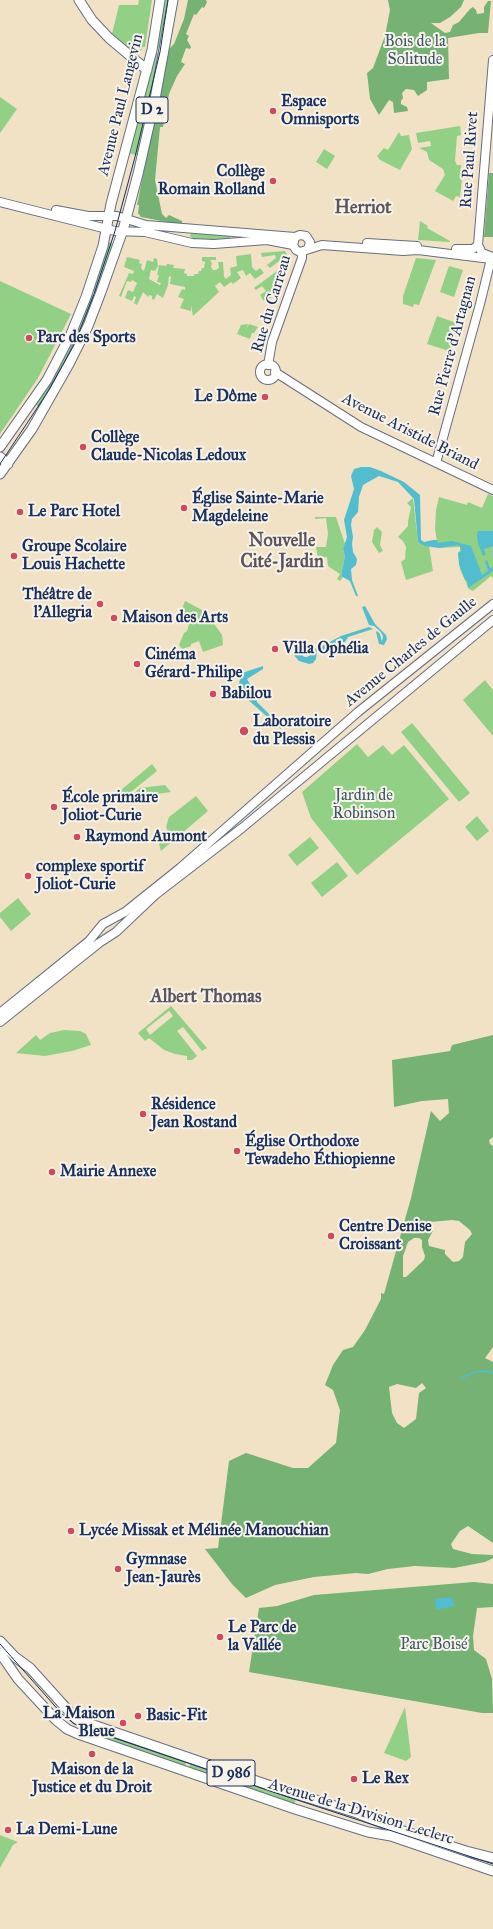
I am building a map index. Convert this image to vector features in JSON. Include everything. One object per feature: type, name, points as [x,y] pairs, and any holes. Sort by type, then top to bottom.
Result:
[{"type":"main road","name":"Avenue Paul Langevin","points":[[0,447],[30,403],[41,392],[60,357],[86,297],[103,246],[109,216],[150,59],[160,0]]},
{"type":"main road","name":"Avenue Paul Langevin","points":[[0,474],[43,412],[88,326],[126,219],[155,99],[173,0]]},
{"type":"main road","points":[[81,4],[109,38],[147,70]]},
{"type":"main road","points":[[128,54],[136,58],[150,59]]},
{"type":"main road","points":[[0,457],[8,464]]},
{"type":"main road","name":"Avenue de la Division Leclerc","points":[[0,1640],[15,1657],[30,1668],[76,1719],[271,1786],[358,1813],[394,1828],[493,1858]]},
{"type":"main road","name":"Avenue de la Division Leclerc","points":[[0,1653],[18,1679],[56,1720],[62,1726],[78,1734],[295,1809],[368,1832],[391,1836],[493,1871]]},
{"type":"street","name":"Rue Paul Rivet","points":[[478,245],[493,60]]},
{"type":"street","points":[[0,201],[88,216],[116,216],[146,225],[294,241]]},
{"type":"street","points":[[0,201],[116,231],[123,230],[145,232],[192,243],[228,244],[267,240],[294,241],[302,235],[308,238],[464,250],[473,249],[478,245],[482,252],[491,257]]},
{"type":"street","points":[[30,209],[52,212],[58,211]]},
{"type":"street","points":[[305,250],[310,242],[308,238]]},
{"type":"street","points":[[294,241],[296,250],[305,250],[322,245],[403,251],[418,250],[491,257]]},
{"type":"street","points":[[360,248],[368,246],[387,248],[391,244]]},
{"type":"street","name":"Rue du Carreau","points":[[268,365],[272,342],[305,250]]},
{"type":"street","name":"Rue Pierre d'Artagnan","points":[[436,463],[480,304],[491,257]]},
{"type":"street","points":[[268,365],[274,368],[275,372],[271,379],[266,380],[262,378],[260,369],[268,365]]},
{"type":"street","name":"Avenue Aristide Briand","points":[[275,372],[361,427],[493,490]]},
{"type":"street","name":"Avenue Charles de Gaulle","points":[[0,1013],[89,941],[103,924],[125,912],[180,868],[358,712],[493,604]]},
{"type":"street","name":"Avenue Charles de Gaulle","points":[[0,1022],[119,928],[155,895],[250,821],[493,620]]},
{"type":"street","points":[[275,786],[282,794]]},
{"type":"street","points":[[242,813],[250,821]]},
{"type":"street","points":[[112,919],[119,928]]},
{"type":"street","points":[[97,932],[103,940]]},
{"type":"green space","points":[[139,0],[152,0],[145,47],[142,47],[141,51],[138,52],[129,49],[112,34],[119,5],[138,5]]},
{"type":"green space","points":[[163,0],[171,0],[163,50],[154,49]]},
{"type":"green space","points":[[188,0],[206,0],[207,2],[204,8],[202,7],[196,15],[194,14],[186,34],[189,36],[187,40],[191,47],[190,49],[186,48],[181,62],[185,64],[177,76],[169,94],[163,127],[160,127],[155,180],[162,214],[166,218],[169,215],[182,221],[182,225],[141,217],[138,213],[139,205],[137,205],[169,49],[174,44],[184,19]]},
{"type":"green space","name":"Bois de la Solitude","points":[[388,0],[464,0],[461,7],[450,17],[440,23],[431,23],[445,33],[450,32],[453,25],[459,22],[473,7],[477,14],[484,13],[484,7],[488,1],[491,1],[488,33],[448,38],[449,79],[427,82],[427,90],[418,96],[414,90],[406,89],[402,93],[403,98],[401,104],[407,107],[408,111],[394,113],[393,102],[389,100],[379,115],[370,99],[367,73],[373,68],[385,36],[390,10]]},
{"type":"green space","points":[[153,52],[162,54],[140,156],[128,153]]},
{"type":"green space","points":[[0,97],[17,109],[0,133]]},
{"type":"green space","points":[[460,126],[461,135],[457,136],[455,161],[457,165],[461,165],[460,176],[462,178],[460,197],[456,196],[453,201],[435,191],[445,175],[443,169],[429,160],[427,152],[419,148],[431,146],[430,141],[418,143],[416,133]]},
{"type":"green space","points":[[399,132],[401,136],[409,135],[412,149],[400,170],[380,160],[377,156],[384,148],[388,150]]},
{"type":"green space","points":[[324,149],[335,156],[327,169],[316,162]]},
{"type":"green space","points":[[489,173],[493,173],[493,237],[484,237]]},
{"type":"green space","points":[[420,221],[428,226],[427,228],[450,242],[418,240]]},
{"type":"green space","points":[[191,233],[230,234],[230,240],[193,239],[190,236]]},
{"type":"green space","points":[[106,241],[114,244],[98,293],[89,290]]},
{"type":"green space","points":[[285,251],[287,255],[270,268],[267,265],[276,258],[275,255],[262,257],[261,253]]},
{"type":"green space","points":[[251,254],[252,267],[256,271],[260,268],[264,273],[255,279],[250,273],[246,276],[243,270],[237,272],[241,278],[233,284],[231,282],[224,287],[220,282],[215,286],[219,292],[193,316],[191,305],[191,311],[180,308],[184,299],[178,297],[182,289],[185,290],[185,287],[170,284],[171,277],[169,276],[168,285],[163,298],[157,294],[154,300],[152,299],[152,296],[149,295],[148,297],[143,292],[137,305],[134,303],[136,297],[134,296],[132,301],[125,298],[128,290],[133,292],[137,283],[132,280],[131,282],[127,281],[121,297],[119,296],[129,273],[133,274],[134,271],[124,267],[127,257],[140,260],[139,263],[142,264],[141,268],[144,271],[147,260],[153,262],[154,258],[157,259],[158,266],[155,271],[151,270],[149,279],[160,285],[161,283],[157,282],[159,265],[174,265],[173,268],[185,269],[184,273],[187,274],[187,276],[194,276],[194,274],[198,274],[202,268],[204,268],[205,262],[202,261],[202,257],[216,257],[216,260],[210,260],[212,263],[211,267],[213,270],[216,270],[219,268],[218,262],[223,262],[224,277],[226,279],[231,275],[230,268],[237,266],[236,256]]},
{"type":"green space","points":[[416,258],[436,260],[419,305],[414,304],[413,307],[403,304],[403,296]]},
{"type":"green space","points":[[449,266],[463,270],[454,297],[440,292]]},
{"type":"green space","points":[[277,271],[280,279],[278,285],[276,284],[269,294],[272,295],[269,302],[263,300],[260,295],[266,291],[262,286],[256,290],[254,288]]},
{"type":"green space","name":"Parc des Sports","points":[[0,281],[71,314],[38,378],[0,434]]},
{"type":"green space","points":[[88,293],[97,296],[88,318],[42,409],[33,403]]},
{"type":"green space","points":[[437,316],[459,324],[449,351],[427,344]]},
{"type":"green space","points":[[248,324],[246,330],[249,324],[258,327],[254,333],[252,333],[250,339],[237,334],[241,325]]},
{"type":"green space","points":[[488,494],[493,496],[493,578],[491,576],[473,591],[469,589],[460,569],[458,553],[460,551],[460,547],[438,548],[435,529],[436,510],[439,497],[467,505],[468,502],[482,508]]},
{"type":"green space","points":[[413,498],[418,542],[429,546],[433,571],[406,580],[401,562],[405,559],[406,547],[403,541],[398,537],[408,526],[411,507],[407,503]]},
{"type":"green space","points":[[315,517],[336,517],[345,544],[343,549],[345,556],[341,576],[343,577],[340,581],[337,579],[340,574],[328,566],[327,557],[318,558],[316,547],[326,547],[328,534],[326,518],[315,519]]},
{"type":"green space","points":[[377,527],[382,532],[380,545],[383,551],[379,553],[372,542],[374,530]]},
{"type":"green space","points":[[185,601],[202,610],[210,618],[222,635],[223,645],[203,652],[199,641],[182,649],[179,645],[184,633],[187,631],[190,621],[179,617]]},
{"type":"green space","points":[[485,680],[493,690],[493,736],[463,700]]},
{"type":"green space","points":[[412,723],[470,793],[459,802],[401,732]]},
{"type":"green space","name":"Jardin de Robinson","points":[[357,744],[368,757],[383,745],[392,755],[404,745],[449,799],[357,875],[311,818],[302,792]]},
{"type":"green space","points":[[152,764],[157,771],[127,795],[126,798],[117,799],[121,790]]},
{"type":"green space","points":[[165,785],[171,792],[129,798],[140,788]]},
{"type":"green space","points":[[196,796],[208,811],[161,851],[159,844],[169,834],[166,827],[169,817]]},
{"type":"green space","points":[[477,816],[489,831],[477,841],[465,827]]},
{"type":"green space","points":[[310,837],[319,848],[297,866],[288,855]]},
{"type":"green space","points":[[337,862],[348,876],[322,897],[311,883]]},
{"type":"green space","points":[[18,898],[31,914],[11,931],[0,917],[0,913]]},
{"type":"green space","points":[[171,1006],[207,1048],[202,1051],[183,1027],[177,1031],[197,1056],[192,1060],[187,1060],[187,1056],[164,1050],[149,1038],[145,1041],[138,1033]],"holes":[[[169,1011],[173,1016],[150,1035],[146,1029]]]},
{"type":"green space","points":[[64,1030],[80,1031],[86,1034],[91,1045],[72,1051],[45,1056],[16,1053],[36,1035],[40,1040],[50,1033]]},
{"type":"green space","points":[[493,1035],[493,1137],[489,1140],[490,1144],[493,1146],[493,1347],[485,1358],[493,1362],[493,1543],[468,1526],[460,1531],[451,1544],[453,1549],[472,1554],[493,1555],[493,1558],[485,1562],[454,1568],[415,1566],[388,1569],[368,1574],[356,1573],[314,1577],[275,1585],[246,1598],[232,1584],[205,1549],[218,1548],[229,1461],[246,1453],[293,1468],[308,1468],[336,1443],[340,1410],[333,1390],[325,1385],[333,1365],[343,1350],[353,1347],[365,1330],[381,1299],[381,1293],[384,1294],[411,1198],[431,1111],[440,1121],[449,1113],[448,1099],[422,1101],[394,1107],[392,1060],[450,1051],[452,1045]],"holes":[[[452,1220],[459,1221],[470,1230],[472,1234],[465,1242],[463,1257],[459,1261],[453,1262],[445,1254],[445,1250],[429,1246],[428,1240],[433,1231],[428,1224],[430,1222]],[[414,1238],[419,1238],[422,1240],[422,1247],[425,1256],[424,1260],[406,1277],[403,1277],[403,1256],[408,1242]],[[422,1383],[426,1388],[419,1393],[416,1419],[404,1428],[397,1423],[392,1413],[389,1387],[397,1384],[416,1388]]]},
{"type":"green space","name":"Parc Boisé","points":[[474,1582],[493,1584],[493,1607],[477,1608],[473,1636],[474,1650],[486,1659],[492,1679],[493,1713],[482,1713],[249,1672],[259,1608],[277,1606],[314,1595]]},
{"type":"green space","points":[[405,1707],[411,1757],[406,1761],[384,1753]]},
{"type":"green space","points":[[104,1731],[187,1760],[184,1769],[101,1740]]},
{"type":"green space","points":[[191,1761],[297,1795],[294,1806],[188,1770]]},
{"type":"green space","points":[[0,1835],[18,1842],[13,1845],[0,1868]]},
{"type":"water","points":[[370,467],[381,471],[404,482],[420,495],[421,540],[424,542],[437,540],[438,543],[452,541],[471,546],[482,575],[488,571],[485,561],[487,560],[493,571],[468,588],[467,580],[465,580],[459,564],[458,553],[461,551],[460,546],[439,548],[425,546],[418,542],[414,499],[398,482],[379,476],[363,485],[359,497],[358,512],[352,519],[353,552],[357,559],[356,565],[351,569],[352,580],[358,596],[356,596],[350,581],[341,576],[345,556],[343,549],[347,537],[344,520],[354,489],[351,476],[354,469]]},
{"type":"water","points":[[478,531],[493,531],[493,546],[484,549],[486,555],[483,556],[478,543]]},
{"type":"water","points":[[365,606],[375,624],[386,635],[387,639],[384,645],[379,644],[376,632],[377,631],[380,634],[382,642],[383,636],[380,631],[374,626],[369,625],[362,607]]},
{"type":"water","points":[[369,627],[373,629],[348,637],[345,642],[330,647],[320,654],[320,647],[341,636]]},
{"type":"water","points":[[313,648],[317,649],[316,659],[313,663],[309,664],[299,661],[292,653],[300,651],[304,657],[307,657],[311,655]]},
{"type":"water","points":[[263,666],[263,669],[247,679],[254,691],[257,702],[281,726],[281,729],[240,691],[239,684],[241,675],[245,672]]},
{"type":"water","points":[[451,1597],[455,1606],[436,1610],[435,1599]]},
{"type":"waterway","points":[[461,1378],[475,1372],[489,1371],[493,1373]]},
{"type":"tram line","points":[[0,464],[49,390],[74,345],[94,294],[115,231],[135,157],[160,52],[168,0]]},
{"type":"tram line","points":[[0,1644],[62,1714],[76,1725],[288,1797],[493,1864]]},
{"type":"place","name":"Espace Omnisports","points":[[273,111]]},
{"type":"place","name":"Collège Romain Rolland","points":[[273,181]]},
{"type":"place","name":"Parc des Sports","points":[[29,338]]},
{"type":"place","name":"Le Dôme","points":[[265,397]]},
{"type":"place","name":"Collège Claude-Nicolas Ledoux","points":[[83,447]]},
{"type":"place","name":"Église Sainte-Marie Magdeleine","points":[[184,508]]},
{"type":"place","name":"Le Parc Hotel","points":[[20,512]]},
{"type":"place","name":"Groupe Scolaire Louis Hachette","points":[[14,556]]},
{"type":"place","name":"Théâtre de l’Allegria","points":[[100,604]]},
{"type":"place","name":"Maison des Arts","points":[[114,618]]},
{"type":"place","name":"Villa Ophélia","points":[[275,649]]},
{"type":"place","name":"Cinéma Gérard-Philipe","points":[[137,664]]},
{"type":"place","name":"Babilou","points":[[213,694]]},
{"type":"place","name":"Laboratoire du Plessis","points":[[244,731]]},
{"type":"place","name":"École primaire Joliot-Curie","points":[[54,807]]},
{"type":"place","name":"Raymond Aumont","points":[[77,837]]},
{"type":"place","name":"complexe sportif Joliot-Curie","points":[[28,876]]},
{"type":"place","name":"Résidence Jean Rostand","points":[[143,1114]]},
{"type":"place","name":"Église Orthodoxe Tewadeho Éthiopienne","points":[[237,1151]]},
{"type":"place","name":"Mairie Annexe","points":[[52,1172]]},
{"type":"place","name":"Centre Denise Croissant","points":[[331,1236]]},
{"type":"place","name":"Lycée Missak et Mélinée Manouchian","points":[[71,1531]]},
{"type":"place","name":"Gymnase Jean-Jaurès","points":[[118,1569]]},
{"type":"place","name":"Le Parc de la Vallée","points":[[220,1637]]},
{"type":"place","name":"Basic-Fit","points":[[138,1716]]},
{"type":"place","name":"La Maison Bleue","points":[[123,1723]]},
{"type":"place","name":"Maison de la Justice et du Droit","points":[[92,1754]]},
{"type":"place","name":"Le Rex","points":[[354,1779]]},
{"type":"place","name":"La Demi-Lune","points":[[8,1830]]},
{"type":"district","name":"Herriot","points":[[363,209]]},
{"type":"district","name":"Nouvelle Cité-Jardin","points":[[282,552]]},
{"type":"district","name":"Albert Thomas","points":[[206,998]]}]
